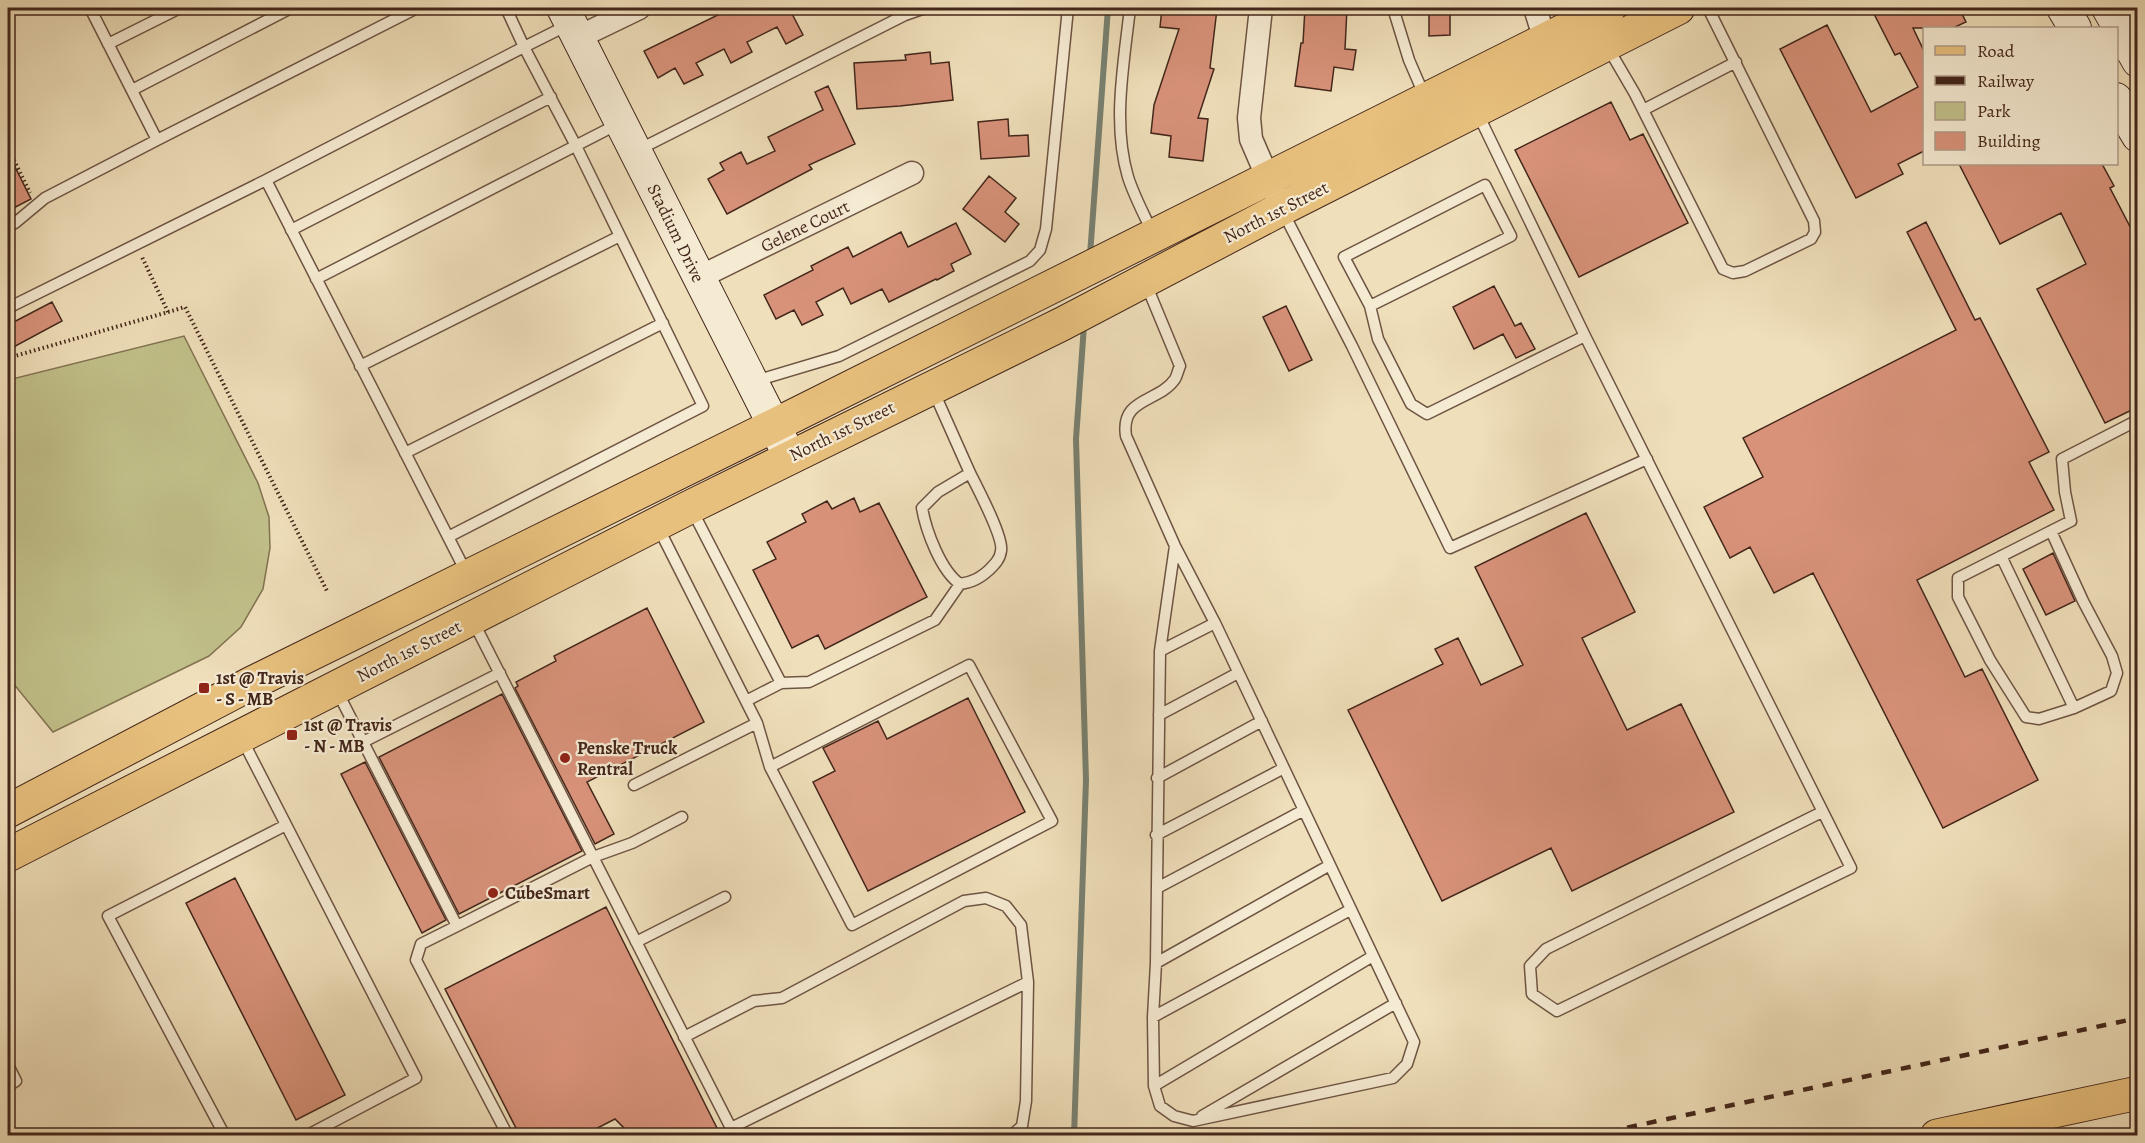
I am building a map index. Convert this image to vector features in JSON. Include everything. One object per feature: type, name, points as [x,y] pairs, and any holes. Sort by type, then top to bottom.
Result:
[{"type":"main road","name":"North 1st Street","points":[[8,855],[690,507],[1062,324],[1281,209],[1433,114],[1545,40],[1609,8]]},
{"type":"main road","name":"North 1st Street","points":[[8,811],[221,699],[1267,178],[1433,114],[1475,110],[1673,9]]},
{"type":"main road","points":[[931,387],[932,378],[939,368],[1058,283]]},
{"type":"main road","points":[[221,699],[240,736]]},
{"type":"main road","points":[[1937,1136],[2138,1093]]},
{"type":"street","points":[[571,23],[639,8]]},
{"type":"street","points":[[1261,8],[1249,118],[1251,139],[1281,209]]},
{"type":"street","points":[[1535,8],[1545,40]]},
{"type":"street","points":[[2063,8],[2074,27]]},
{"type":"street","points":[[2110,8],[2138,61]]},
{"type":"street","name":"Stadium Drive","points":[[571,23],[790,457]]},
{"type":"street","name":"Gelene Court","points":[[698,278],[912,173]]},
{"type":"lane","points":[[90,8],[157,140]]},
{"type":"lane","points":[[108,44],[180,8]]},
{"type":"lane","points":[[132,90],[291,8]]},
{"type":"lane","points":[[8,226],[15,223],[45,198],[417,8]]},
{"type":"lane","points":[[448,537],[703,406],[506,8]]},
{"type":"lane","points":[[635,151],[905,15],[925,8]]},
{"type":"lane","points":[[752,382],[839,356],[1030,261],[1040,250],[1046,229],[1068,8]]},
{"type":"lane","points":[[1130,8],[1122,87],[1122,147],[1128,176],[1153,235]]},
{"type":"lane","points":[[1393,8],[1409,60],[1433,114]]},
{"type":"lane","points":[[1606,43],[1643,110],[1723,269],[1733,273],[1745,271],[1810,240],[1815,232],[1814,221],[1708,8]]},
{"type":"lane","points":[[8,308],[266,180],[571,23]]},
{"type":"lane","points":[[1643,110],[1736,62]]},
{"type":"lane","points":[[291,230],[551,97]]},
{"type":"lane","points":[[1475,110],[1585,336],[1851,868],[1557,1011],[1532,994],[1530,966],[1546,949],[1822,812]]},
{"type":"lane","points":[[316,279],[621,123]]},
{"type":"lane","points":[[266,180],[468,576]]},
{"type":"lane","points":[[1370,306],[1511,236],[1485,186],[1344,257],[1370,306],[1378,339],[1411,404],[1427,414],[1585,336]]},
{"type":"lane","points":[[1281,209],[1352,346],[1450,548],[1647,459]]},
{"type":"lane","points":[[360,366],[620,236]]},
{"type":"lane","points":[[1136,285],[1180,366],[1175,380],[1130,411],[1124,424],[1126,436],[1175,546],[1215,623],[1414,1042],[1407,1064],[1393,1078],[1193,1121],[1174,1116],[1160,1106],[1154,1086],[1153,1017],[1156,963],[1160,651],[1175,546]]},
{"type":"lane","points":[[405,453],[663,323]]},
{"type":"lane","points":[[746,701],[781,683],[809,682],[935,620],[960,584],[972,582],[998,562],[1002,548],[996,530],[931,387]]},
{"type":"lane","points":[[2051,531],[2083,601],[2112,656],[2117,673],[2111,691],[2074,708],[2039,719],[2026,717],[1990,660],[1958,597],[1958,578],[2001,556],[2051,531],[2071,521],[2062,459],[2138,420]]},
{"type":"lane","points":[[960,584],[952,578],[925,526],[922,508],[938,492],[970,473]]},
{"type":"lane","points":[[690,507],[781,683]]},
{"type":"lane","points":[[657,524],[757,723],[770,767],[852,926],[1052,821],[969,665],[770,767]]},
{"type":"lane","points":[[2001,556],[2074,708]]},
{"type":"lane","points":[[472,619],[733,1132],[1029,982]]},
{"type":"lane","points":[[1160,651],[1215,623]]},
{"type":"lane","points":[[363,742],[500,673]]},
{"type":"lane","points":[[1159,715],[1238,673]]},
{"type":"lane","points":[[336,688],[457,926]]},
{"type":"lane","points":[[1157,778],[1262,722]]},
{"type":"lane","points":[[634,785],[757,723]]},
{"type":"lane","points":[[240,736],[416,1078],[306,1136]]},
{"type":"lane","points":[[1156,835],[1284,768]]},
{"type":"lane","points":[[1157,888],[1304,810]]},
{"type":"lane","points":[[508,1136],[416,960],[421,944],[593,857],[632,843],[682,818]]},
{"type":"lane","points":[[225,1136],[108,916],[286,825]]},
{"type":"lane","points":[[1156,963],[1330,865]]},
{"type":"lane","points":[[636,942],[725,897]]},
{"type":"lane","points":[[684,1037],[754,1001],[782,998],[964,901],[986,898],[1006,906],[1021,925],[1029,982],[1026,1101],[1022,1126],[1011,1136]]},
{"type":"lane","points":[[1153,1017],[1350,910]]},
{"type":"lane","points":[[1154,1086],[1373,956]]},
{"type":"lane","points":[[1193,1121],[1396,1003]]},
{"type":"lane","points":[[8,1065],[16,1081],[8,1086]]},
{"type":"path","points":[[8,148],[34,202]]},
{"type":"path","points":[[140,254],[168,312]]},
{"type":"path","points":[[8,358],[185,307],[327,591]]},
{"type":"green space","points":[[184,336],[258,483],[269,517],[270,548],[263,589],[241,627],[209,656],[53,732],[8,677],[8,380]]},
{"type":"building","points":[[732,8],[789,8],[803,35],[786,44],[777,27],[747,42],[752,52],[731,63],[724,49],[696,63],[703,75],[684,84],[675,68],[658,78],[644,51]]},
{"type":"building","points":[[1162,8],[1217,9],[1210,68],[1214,69],[1198,118],[1208,119],[1203,161],[1169,157],[1171,136],[1151,133],[1154,105],[1179,29],[1160,27]]},
{"type":"building","points":[[1305,8],[1347,8],[1345,49],[1356,50],[1353,70],[1334,67],[1331,91],[1295,86],[1301,43],[1303,43]]},
{"type":"building","points":[[1429,8],[1450,8],[1450,35],[1429,36]]},
{"type":"building","points":[[1871,8],[1959,8],[1966,22],[1955,27],[1913,28],[1923,49],[1923,152],[1898,164],[1903,174],[1856,198],[1780,49],[1827,25],[1871,112],[1918,87],[1900,53],[1895,55]]},
{"type":"building","points":[[930,52],[931,64],[949,62],[953,100],[857,109],[854,63],[906,60],[905,55]]},
{"type":"building","points":[[828,86],[855,144],[809,165],[812,169],[727,214],[708,179],[724,170],[720,163],[741,152],[747,164],[775,151],[768,137],[823,110],[815,92]]},
{"type":"building","points":[[1611,102],[1630,140],[1643,134],[1688,223],[1579,277],[1515,150]]},
{"type":"building","points":[[1008,119],[1009,136],[1028,135],[1029,156],[981,159],[978,122]]},
{"type":"building","points":[[8,153],[31,199],[8,211]]},
{"type":"building","points":[[1960,165],[2103,165],[2114,186],[2110,188],[2138,242],[2138,407],[2105,423],[2037,289],[2086,264],[2061,213],[2000,244]]},
{"type":"building","points":[[989,176],[1016,198],[1005,212],[1019,224],[1005,242],[963,209]]},
{"type":"building","points":[[1926,222],[1975,320],[1980,318],[2049,452],[2029,462],[2054,510],[1917,580],[1965,677],[1982,669],[2038,780],[1943,828],[1813,573],[1774,593],[1750,547],[1730,558],[1704,507],[1763,477],[1743,438],[1956,330],[1907,232]]},
{"type":"building","points":[[956,223],[971,254],[951,264],[954,271],[889,302],[882,289],[851,304],[843,288],[816,302],[823,315],[802,325],[794,310],[776,319],[764,295],[813,270],[811,266],[848,247],[853,257],[901,232],[908,247]]},
{"type":"building","points":[[1494,286],[1515,326],[1521,323],[1535,349],[1516,358],[1503,334],[1474,349],[1453,307]]},
{"type":"building","points":[[52,302],[62,321],[8,350],[8,325]]},
{"type":"building","points":[[1286,306],[1312,360],[1289,371],[1263,317]]},
{"type":"building","points":[[854,498],[860,512],[879,503],[927,597],[825,649],[818,635],[792,648],[753,570],[776,559],[767,542],[806,522],[802,514],[827,501],[832,509]]},
{"type":"building","points":[[1586,513],[1635,612],[1582,638],[1627,730],[1681,704],[1734,812],[1572,891],[1551,848],[1442,901],[1348,710],[1443,664],[1435,649],[1458,638],[1481,685],[1523,665],[1475,567]]},
{"type":"building","points":[[2053,553],[2075,601],[2046,615],[2023,569]]},
{"type":"building","points":[[647,608],[704,722],[587,782],[614,834],[595,844],[515,688],[518,686],[516,682],[556,661],[554,656]]},
{"type":"building","points":[[502,694],[582,851],[459,914],[379,757]]},
{"type":"building","points":[[968,698],[1025,812],[868,891],[813,782],[835,771],[823,748],[878,721],[887,739]]},
{"type":"building","points":[[365,762],[446,920],[422,933],[341,774]]},
{"type":"building","points":[[235,878],[345,1095],[296,1120],[186,903]]},
{"type":"building","points":[[606,907],[721,1136],[628,1136],[615,1119],[582,1136],[520,1136],[445,989]]},
{"type":"waterway","points":[[1090,255],[1108,8]]},
{"type":"waterway","points":[[1074,1136],[1086,780],[1076,439],[1084,325]]},
{"type":"railway","points":[[1588,1136],[2138,1018]]},
{"type":"place","name":"1st @ Travis - S - MB","points":[[204,688]]},
{"type":"place","name":"1st @ Travis - N - MB","points":[[292,735]]},
{"type":"place","name":"Penske Truck Rentral","points":[[565,758]]},
{"type":"place","name":"CubeSmart","points":[[493,893]]}]
